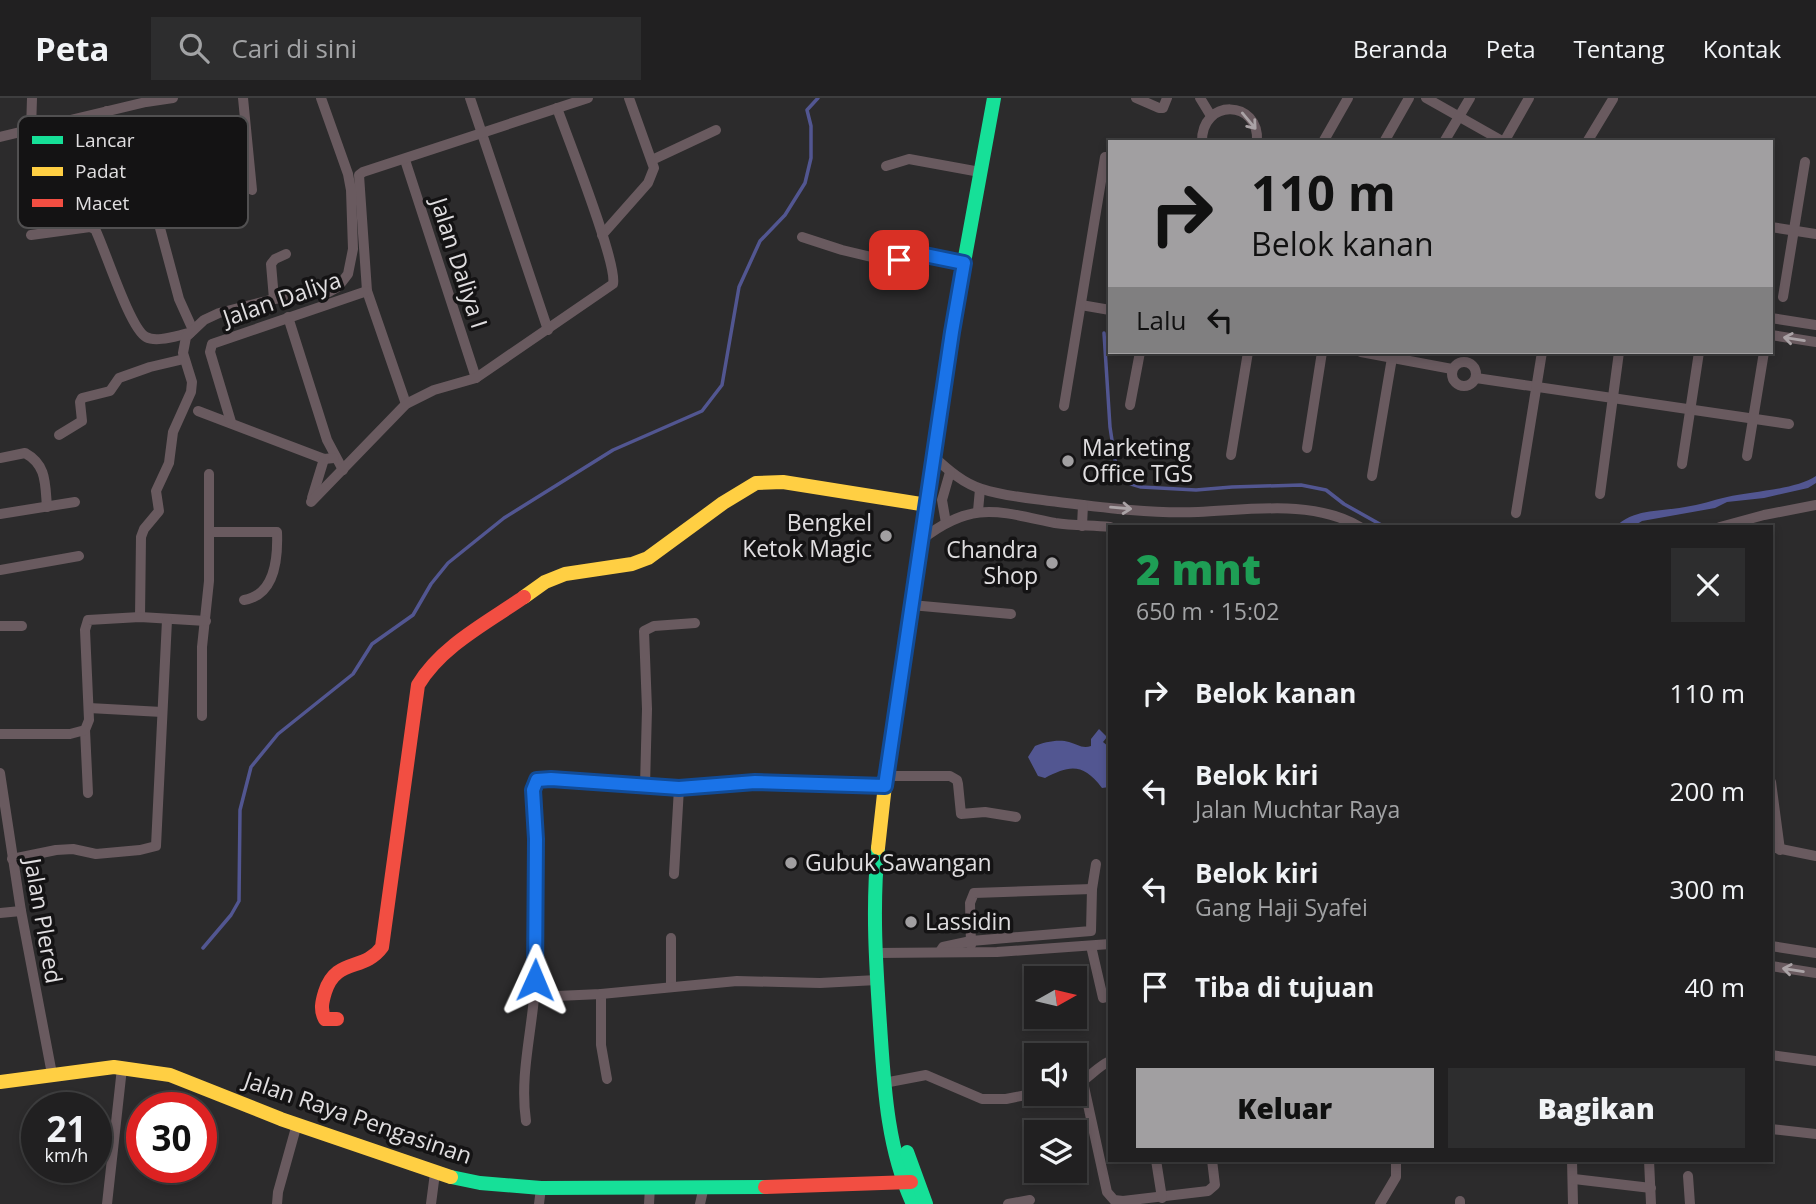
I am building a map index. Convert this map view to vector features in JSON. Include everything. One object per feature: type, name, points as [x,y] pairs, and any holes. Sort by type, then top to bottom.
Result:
[{"type":"main road","points":[[913,1204],[910,1182],[889,1117],[885,1086],[875,953],[874,888],[886,781],[933,456],[994,98]]},
{"type":"main road","points":[[337,1019],[325,1019],[321,1013],[323,997],[332,974],[375,957],[382,947],[418,685],[425,673],[452,647],[552,578],[632,564],[648,558],[723,503],[757,483],[783,482],[927,505]]},
{"type":"main road","name":"Jalan Raya Pengasinan","points":[[0,1082],[122,1068],[159,1072],[188,1080],[297,1124],[435,1173],[480,1183],[541,1188],[840,1186],[910,1182]]},
{"type":"main road","points":[[910,1182],[926,1204]]},
{"type":"street","points":[[31,116],[32,98]]},
{"type":"street","points":[[87,116],[173,98]]},
{"type":"street","points":[[243,98],[245,116]]},
{"type":"street","points":[[140,617],[142,533],[159,511],[156,491],[169,463],[173,432],[191,392],[192,382],[183,347],[191,332],[204,320],[219,313],[275,299],[330,292],[344,281],[350,264],[353,232],[351,190],[348,174],[321,98]]},
{"type":"street","points":[[470,98],[548,330]]},
{"type":"street","name":"Jalan Daliya","points":[[231,422],[210,352],[214,342],[367,291],[359,175],[588,98]]},
{"type":"street","points":[[602,235],[648,183],[654,168],[629,98]]},
{"type":"street","points":[[1136,98],[1163,108],[1167,98]]},
{"type":"street","points":[[1200,98],[1211,116]]},
{"type":"street","points":[[1219,98],[1225,109]]},
{"type":"street","points":[[1324,140],[1348,98]]},
{"type":"street","points":[[1385,140],[1409,98]]},
{"type":"street","points":[[1426,98],[1501,140]]},
{"type":"street","points":[[1445,140],[1470,98]]},
{"type":"street","points":[[1505,140],[1529,98]]},
{"type":"street","points":[[1588,140],[1613,99]]},
{"type":"street","points":[[288,317],[329,458],[311,502],[406,404],[434,390],[476,378],[613,284],[614,273],[602,235],[557,108]]},
{"type":"street","points":[[1202,140],[1203,128],[1211,116],[1225,109],[1240,111],[1252,120],[1258,133],[1257,140]]},
{"type":"street","points":[[107,111],[108,116]]},
{"type":"street","points":[[652,160],[716,130]]},
{"type":"street","points":[[0,136],[18,133]]},
{"type":"street","points":[[248,149],[252,190]]},
{"type":"street","points":[[1064,406],[1105,157]]},
{"type":"street","points":[[886,166],[900,160],[912,159],[980,173]]},
{"type":"street","name":"Jalan Daliya I","points":[[405,160],[476,378]]},
{"type":"street","points":[[1783,297],[1805,162]]},
{"type":"street","points":[[1773,227],[1816,234]]},
{"type":"street","points":[[31,235],[83,228]]},
{"type":"street","points":[[92,228],[134,321],[144,336],[151,339],[191,332]]},
{"type":"street","points":[[160,228],[191,332]]},
{"type":"street","points":[[802,237],[888,261],[920,254],[964,263]]},
{"type":"street","points":[[275,299],[271,264],[275,258],[286,254]]},
{"type":"street","points":[[367,291],[406,404]]},
{"type":"street","points":[[1081,305],[1108,310]]},
{"type":"street","points":[[1773,318],[1816,325]]},
{"type":"street","points":[[1773,335],[1816,342]]},
{"type":"street","points":[[1130,405],[1140,354]]},
{"type":"street","points":[[1231,455],[1248,354]]},
{"type":"street","points":[[1307,448],[1322,354]]},
{"type":"street","points":[[1372,476],[1392,354],[1463,361],[1472,365],[1476,378]]},
{"type":"street","points":[[1472,365],[1474,354]]},
{"type":"street","points":[[1516,513],[1542,354]]},
{"type":"street","points":[[1600,494],[1619,354]]},
{"type":"street","points":[[1682,464],[1699,354]]},
{"type":"street","points":[[1747,456],[1764,354]]},
{"type":"street","points":[[59,435],[82,421],[80,399],[110,391],[116,380],[128,374],[184,359]]},
{"type":"street","points":[[1457,361],[1452,379],[1459,386],[1469,385],[1476,378]]},
{"type":"street","points":[[1476,378],[1789,424]]},
{"type":"street","points":[[198,411],[329,458],[342,470]]},
{"type":"street","points":[[0,458],[25,453],[37,459],[44,476],[47,507]]},
{"type":"street","points":[[933,456],[950,472],[981,489],[1040,499],[1183,513],[1294,509],[1339,517],[1356,525]]},
{"type":"street","points":[[946,523],[942,500],[950,472]]},
{"type":"street","points":[[202,716],[209,474]]},
{"type":"street","points":[[978,511],[981,489]]},
{"type":"street","points":[[1034,518],[1040,499]]},
{"type":"street","points":[[0,514],[75,502]]},
{"type":"street","points":[[1082,526],[1083,505]]},
{"type":"street","points":[[1736,524],[1816,505]]},
{"type":"street","points":[[921,540],[946,523],[978,511],[1082,526],[1108,527]]},
{"type":"street","points":[[209,532],[277,531],[278,554],[271,578],[260,594],[244,600]]},
{"type":"street","points":[[0,570],[79,556]]},
{"type":"street","points":[[911,605],[1010,614]]},
{"type":"street","points":[[88,793],[85,730],[89,720],[87,622],[91,619],[140,617],[206,621]]},
{"type":"street","points":[[12,859],[56,850],[73,849],[96,854],[156,846],[167,620]]},
{"type":"street","points":[[645,786],[647,709],[644,631],[654,626],[695,623]]},
{"type":"street","points":[[0,626],[22,626]]},
{"type":"street","points":[[89,708],[162,712]]},
{"type":"street","points":[[0,734],[70,734],[85,730]]},
{"type":"street","name":"Jalan Plered","points":[[0,774],[21,911],[52,1074]]},
{"type":"street","points":[[527,1121],[524,1080],[535,997],[534,784],[537,780],[679,788],[755,782],[886,781],[950,776],[957,780],[961,814],[985,812],[1016,817]]},
{"type":"street","points":[[674,874],[679,788]]},
{"type":"street","points":[[1773,808],[1776,848],[1816,856]]},
{"type":"street","points":[[941,952],[943,947],[971,941],[1091,931],[1092,889],[1096,864]]},
{"type":"street","points":[[971,952],[970,898],[974,894],[1092,889]]},
{"type":"street","points":[[0,913],[21,911]]},
{"type":"street","points":[[671,938],[671,986]]},
{"type":"street","points":[[875,953],[971,952],[1108,944]]},
{"type":"street","points":[[1091,946],[1103,998]]},
{"type":"street","points":[[1773,946],[1816,953]]},
{"type":"street","points":[[1773,966],[1816,973]]},
{"type":"street","points":[[535,997],[737,981],[820,983],[877,980]]},
{"type":"street","points":[[601,993],[601,1045],[607,1079]]},
{"type":"street","points":[[1773,1055],[1816,1061]]},
{"type":"street","points":[[1087,1076],[1095,1068],[1108,1062]]},
{"type":"street","points":[[107,1204],[122,1068]]},
{"type":"street","points":[[885,1086],[926,1075],[934,1076],[982,1098],[1006,1099],[1024,1095]]},
{"type":"street","points":[[1085,1106],[1107,1192],[1114,1200],[1162,1198],[1208,1191],[1215,1185],[1212,1162]]},
{"type":"street","points":[[277,1204],[297,1124]]},
{"type":"street","points":[[1773,1129],[1816,1134]]},
{"type":"street","points":[[1156,1162],[1162,1198]]},
{"type":"street","points":[[1380,1204],[1396,1177],[1396,1162]]},
{"type":"street","points":[[1572,1162],[1573,1204]]},
{"type":"street","points":[[1649,1162],[1651,1204]]},
{"type":"street","points":[[431,1204],[435,1173]]},
{"type":"street","points":[[1688,1176],[1690,1204]]},
{"type":"street","points":[[1574,1178],[1651,1188]]},
{"type":"street","points":[[701,1204],[704,1186]]},
{"type":"street","points":[[649,1204],[650,1187]]},
{"type":"street","points":[[539,1204],[541,1188]]},
{"type":"street","points":[[1008,1204],[1030,1200]]},
{"type":"water","points":[[1816,476],[1816,483],[1808,488],[1764,498],[1727,502],[1715,508],[1642,521],[1635,525],[1618,525],[1639,514],[1691,506],[1807,481]]},
{"type":"water","points":[[1099,729],[1107,737],[1103,742],[1108,746],[1108,787],[1102,788],[1089,774],[1076,769],[1045,778],[1038,776],[1028,757],[1035,746],[1047,742],[1061,741],[1088,747],[1091,746],[1091,739]]},
{"type":"waterway","points":[[203,948],[231,915],[239,901],[240,810],[251,767],[278,734],[353,674],[372,644],[413,615],[431,584],[448,563],[504,518],[613,450],[702,411],[722,385],[739,287],[760,241],[785,215],[805,183],[811,158],[811,126],[807,110],[818,98]]},
{"type":"waterway","points":[[1104,333],[1110,427],[1118,480],[1141,487],[1196,490],[1301,485],[1326,490],[1344,504],[1381,525]]},
{"type":"traffic: fast","points":[[961,279],[994,98]]},
{"type":"traffic: fast","points":[[878,848],[875,936],[885,1094],[897,1161],[913,1204]]},
{"type":"traffic: fast","points":[[907,1152],[926,1204]]},
{"type":"traffic: fast","points":[[451,1177],[480,1183],[541,1188],[765,1187]]},
{"type":"traffic: slow","points":[[878,848],[886,776],[961,279]]},
{"type":"traffic: slow","points":[[524,597],[545,582],[565,574],[632,564],[648,558],[723,503],[756,483],[783,482],[927,505]]},
{"type":"traffic: slow","points":[[0,1082],[114,1067],[170,1075],[281,1119],[451,1177]]},
{"type":"traffic: jam","points":[[337,1019],[325,1019],[322,1012],[323,999],[330,981],[343,969],[367,960],[382,947],[418,685],[439,658],[452,647],[524,597]]},
{"type":"traffic: jam","points":[[765,1187],[911,1182]]},
{"type":"place","name":"Marketing Office TGS","points":[[1068,461]]},
{"type":"place","name":"Bengkel Ketok Magic","points":[[886,536]]},
{"type":"place","name":"Chandra Shop","points":[[1052,563]]},
{"type":"place","name":"Gubuk Sawangan","points":[[791,863]]},
{"type":"place","name":"Lassidin","points":[[911,922]]},
{"type":"route","points":[[535,980],[536,839],[533,790],[537,780],[679,788],[755,782],[885,786],[964,263],[920,254],[899,260]]}]
